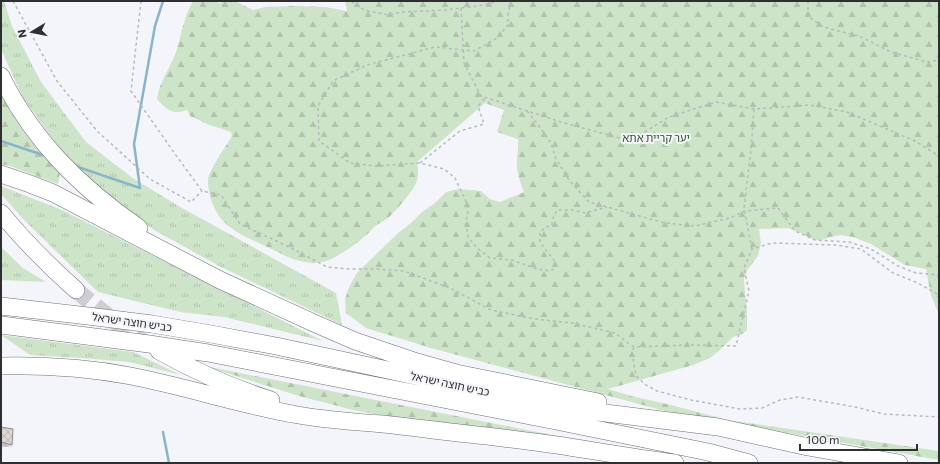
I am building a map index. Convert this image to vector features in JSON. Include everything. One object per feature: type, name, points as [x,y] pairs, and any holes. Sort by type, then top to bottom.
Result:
[{"type":"highway","points":[[1,76],[28,122],[54,156],[88,189],[124,218],[220,280]]},
{"type":"highway","points":[[1,174],[53,193],[220,280],[355,341],[423,364],[456,373],[718,427]]},
{"type":"highway","points":[[1,213],[32,248],[76,290]]},
{"type":"highway","name":"כביש חוצה ישראל","points":[[1,306],[152,324],[211,334],[276,346],[565,408],[718,427],[808,447],[899,463]]},
{"type":"highway","name":"כביש חוצה ישראל","points":[[1,325],[208,353],[700,450],[749,463]]},
{"type":"highway","points":[[159,351],[188,367],[270,400],[344,418],[555,445],[675,463]]},
{"type":"highway","points":[[1,366],[59,367],[108,372],[158,382],[282,412],[320,418],[400,426]]},
{"type":"path","points":[[13,1],[58,81],[97,131],[150,178],[191,202],[202,191]]},
{"type":"path","points":[[141,1],[131,91],[202,191],[221,195],[240,224],[289,247],[327,268],[404,271],[450,288],[491,310],[535,319],[572,323],[616,333],[634,347],[690,345],[736,346],[749,291],[744,268],[752,249],[744,208],[754,109]]},
{"type":"path","points":[[352,1],[364,10],[388,14],[445,10],[479,6],[499,1]]},
{"type":"path","points":[[511,1],[508,14],[508,25],[497,38],[474,51],[435,47],[367,65],[333,81],[318,106],[319,140],[350,163],[376,166],[420,163],[444,169],[455,178],[465,199],[468,211],[466,222],[468,237],[478,248],[490,258],[512,260],[537,269],[550,271],[555,268],[556,263],[540,242],[540,232],[546,227],[552,225],[556,210],[574,210],[585,213],[607,206]]},
{"type":"path","points":[[808,1],[808,16],[823,27],[859,36],[891,52],[927,62],[939,60]]},
{"type":"path","points":[[461,8],[464,63],[481,96],[561,122],[627,140],[643,133],[669,117],[716,102],[754,109],[810,105],[847,112],[915,141],[939,156]]},
{"type":"path","points":[[420,163],[460,131],[484,124],[478,106],[486,97]]},
{"type":"path","points":[[526,110],[551,143],[556,159],[569,180],[589,202],[665,223],[694,226],[730,218],[745,211],[778,208],[795,231],[815,240],[849,242],[871,249],[898,266],[916,273],[939,275]]},
{"type":"path","points":[[752,249],[772,244],[836,245],[861,249],[893,274],[939,294]]},
{"type":"path","points":[[634,347],[632,353],[636,376],[646,385],[657,391],[691,400],[740,409],[762,408],[780,400],[798,397],[855,407],[884,414],[939,416]]},
{"type":"green space","points":[[1,1],[4,1],[12,26],[41,82],[86,142],[134,179],[182,208],[336,293],[342,325],[221,267],[154,230],[105,193],[61,151],[23,98],[1,49]]},
{"type":"green space","name":"יער קריית אתא","points":[[193,1],[217,1],[220,4],[222,1],[235,1],[253,10],[265,7],[296,6],[326,7],[347,11],[345,1],[939,1],[939,315],[931,295],[926,269],[905,265],[871,244],[853,237],[840,235],[822,240],[815,240],[788,228],[759,229],[761,243],[758,256],[748,269],[744,278],[747,309],[747,330],[742,334],[733,337],[710,358],[693,365],[608,389],[728,420],[939,451],[939,460],[661,410],[431,348],[366,328],[346,313],[345,299],[349,287],[357,273],[422,212],[435,203],[446,192],[459,189],[481,191],[490,199],[500,202],[524,192],[517,168],[518,139],[497,132],[504,110],[485,103],[417,162],[417,181],[408,196],[388,218],[375,226],[350,248],[323,262],[309,263],[299,261],[252,240],[236,231],[226,224],[219,216],[212,201],[208,181],[214,165],[232,136],[231,132],[207,124],[190,116],[187,110],[174,112],[167,109],[157,99],[160,86],[175,55],[185,19]]},
{"type":"green space","points":[[1,92],[41,151],[60,173],[58,184],[1,164]]},
{"type":"green space","points":[[1,186],[62,210],[323,341],[224,317],[180,312],[98,292],[25,221],[1,194]]},
{"type":"green space","points":[[1,247],[23,268],[46,282],[1,280]]},
{"type":"green space","points":[[1,335],[133,352],[181,375],[129,362],[30,355]]},
{"type":"green space","points":[[205,366],[562,437],[519,434],[390,417],[353,410],[299,396]]},
{"type":"building","points":[[1,427],[13,429],[12,445],[1,442]]},
{"type":"waterway","points":[[75,166],[140,188],[134,144],[155,26],[163,1]]},
{"type":"waterway","points":[[1,141],[46,156]]},
{"type":"waterway","points":[[163,432],[169,463]]},
{"type":"tunnel","points":[[76,290],[149,346]]}]
